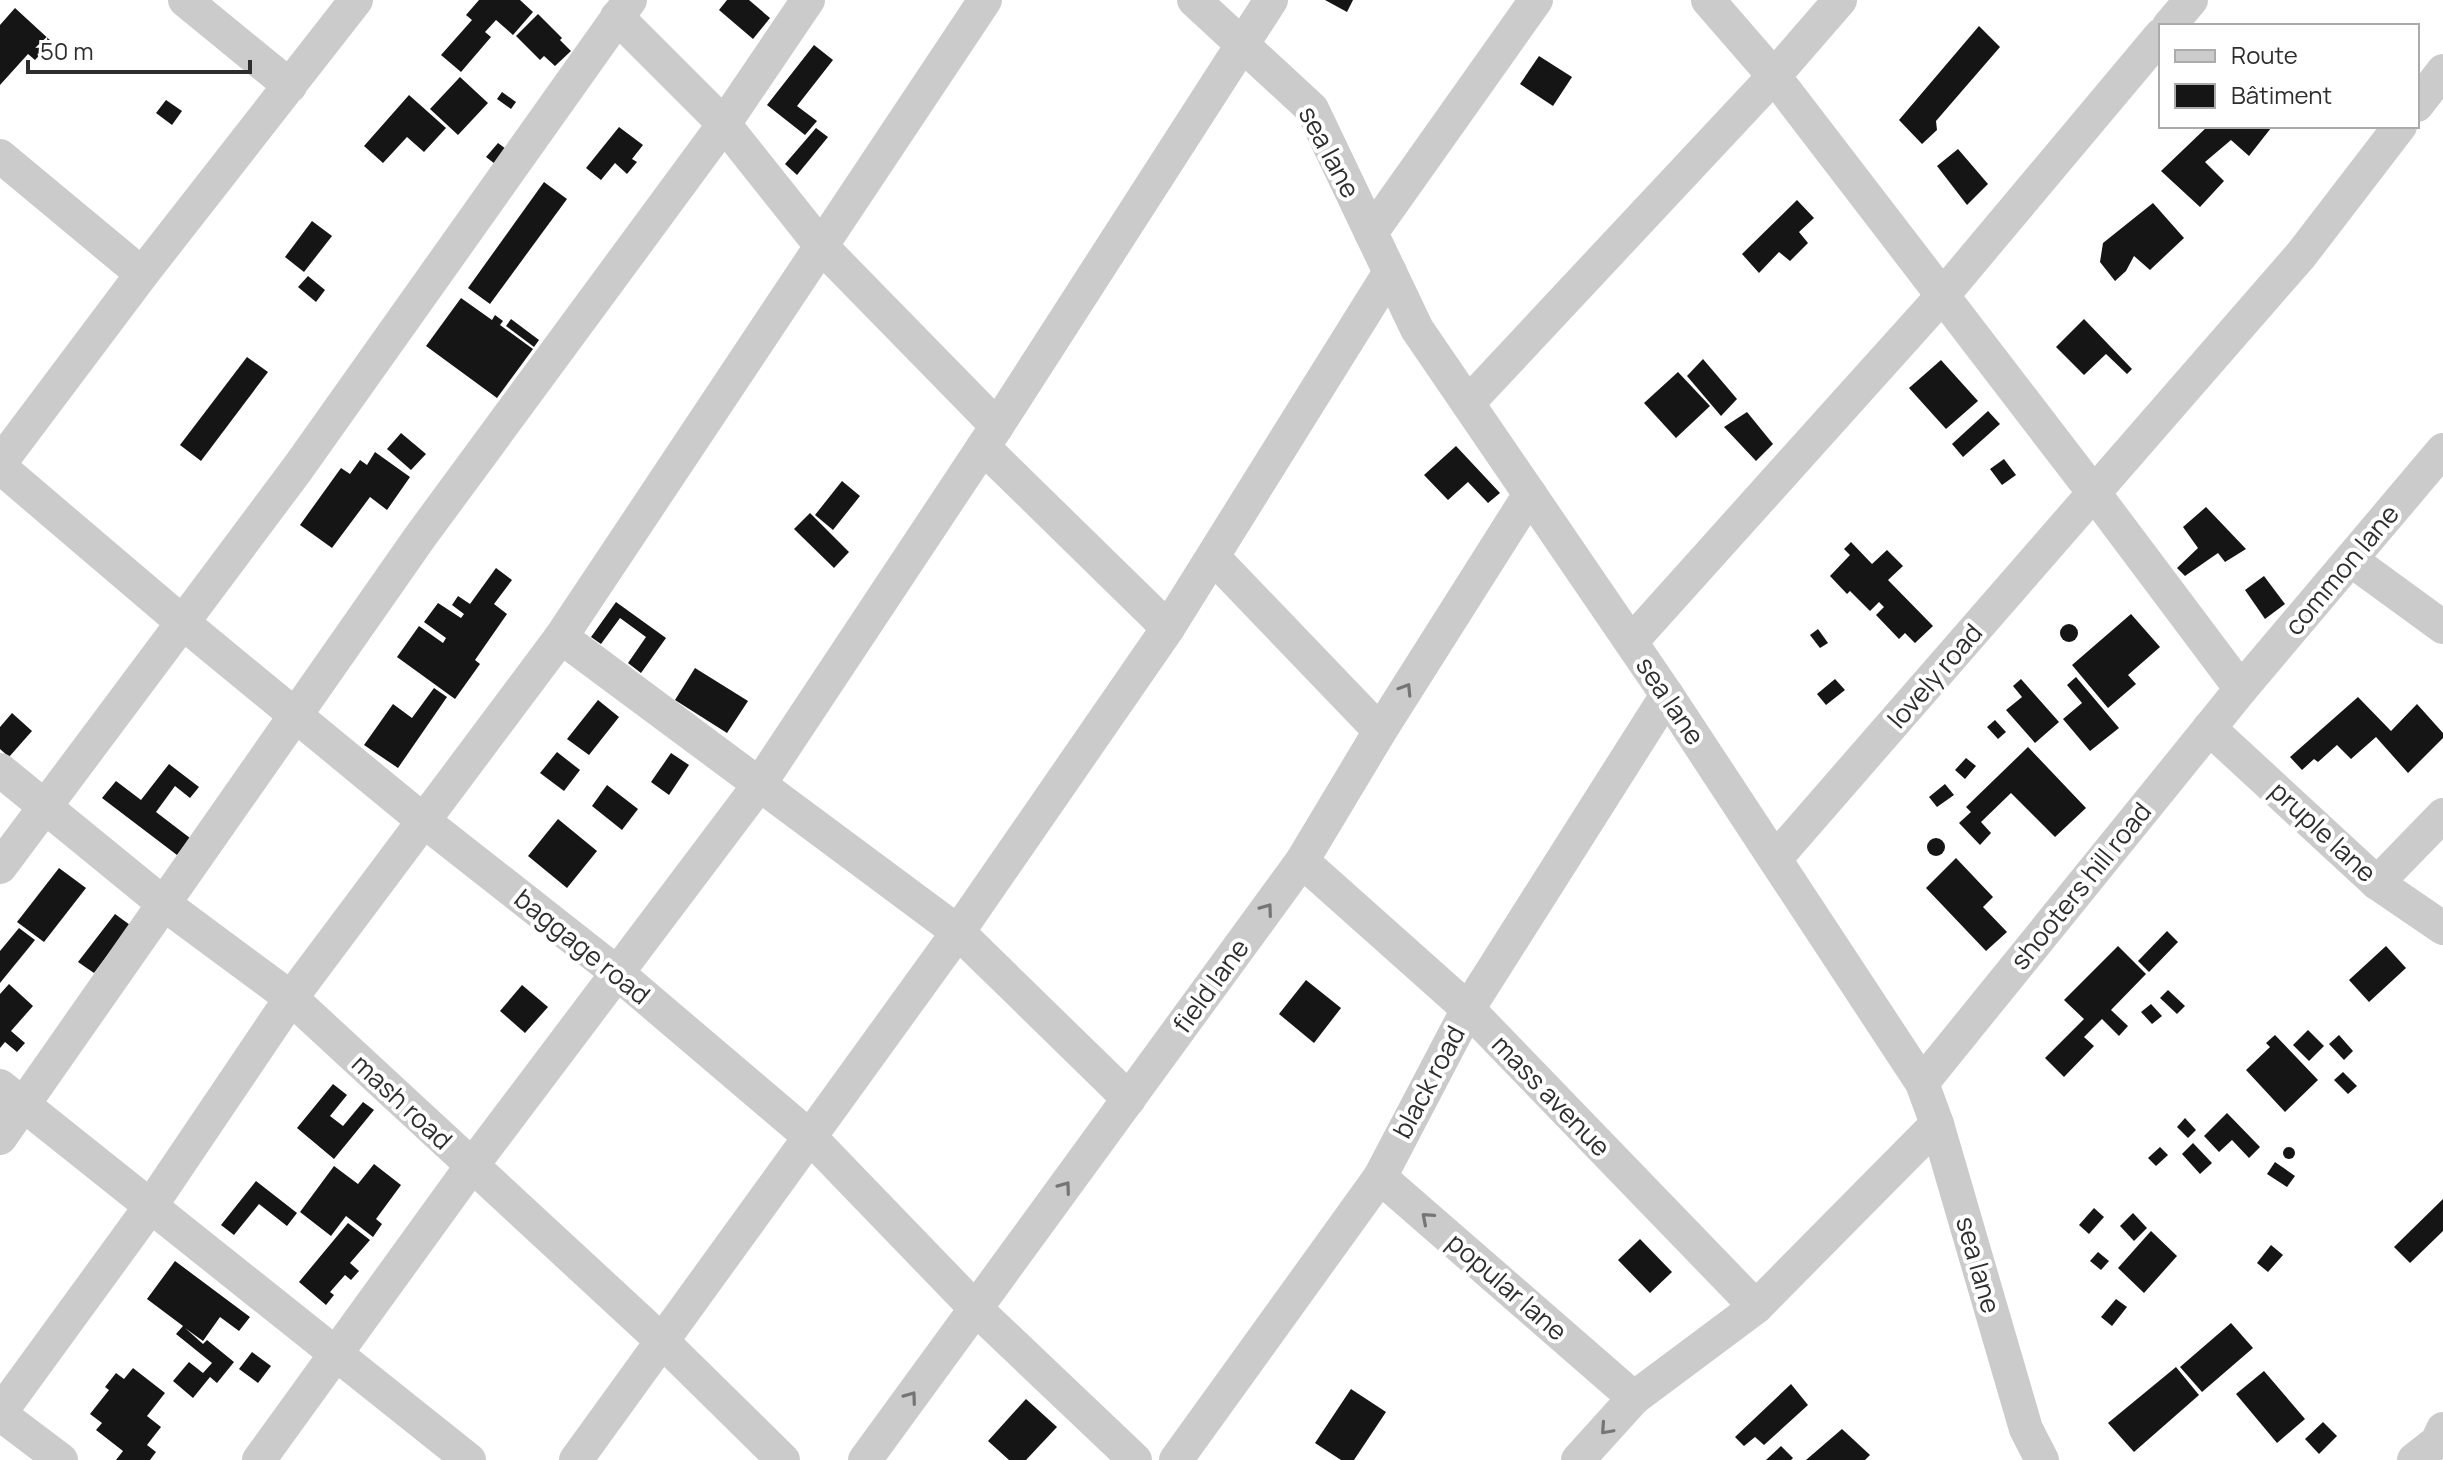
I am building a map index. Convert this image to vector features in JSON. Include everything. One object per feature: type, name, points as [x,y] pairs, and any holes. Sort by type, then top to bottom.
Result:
[{"type":"street","points":[[185,0],[290,86]]},
{"type":"street","points":[[0,465],[142,274],[356,0]]},
{"type":"street","points":[[0,1138],[12,1096],[164,904],[420,537],[724,124],[808,0]]},
{"type":"street","points":[[61,1460],[0,1414],[150,1207],[291,998],[561,637],[985,0]]},
{"type":"street","name":"sea lane","points":[[1194,0],[1312,109],[1417,329],[1667,695],[1922,1083],[1937,1124],[2026,1429],[2042,1460]]},
{"type":"street","points":[[259,1460],[471,1167],[759,785],[990,436],[1271,0]]},
{"type":"street","points":[[1371,233],[1536,0]]},
{"type":"street","points":[[1708,0],[1774,76],[2241,689]]},
{"type":"street","points":[[1468,403],[1774,76],[1840,0]]},
{"type":"street","points":[[2171,24],[2191,0]]},
{"type":"street","points":[[0,867],[308,455],[623,8],[724,124],[822,247],[990,436],[1168,628]]},
{"type":"street","points":[[1631,642],[1943,295],[2159,37]]},
{"type":"street","points":[[2419,102],[2443,71]]},
{"type":"street","name":"lovely road","points":[[1775,859],[2301,255],[2398,128]]},
{"type":"street","points":[[0,156],[142,274]]},
{"type":"street","points":[[576,1460],[958,932],[1168,628],[1390,272]]},
{"type":"street","name":"common lane","points":[[2241,689],[2443,450]]},
{"type":"street","name":"baggage road","points":[[0,465],[182,622],[425,822],[616,972],[810,1137],[976,1309],[1135,1460]]},
{"type":"street","name":"field lane","points":[[865,1460],[1302,861],[1530,494]]},
{"type":"street","points":[[1213,557],[1380,731]]},
{"type":"street","points":[[2351,560],[2443,627]]},
{"type":"street","points":[[561,637],[958,932],[1129,1099]]},
{"type":"street","name":"shooters hill road","points":[[1922,1083],[2241,689]]},
{"type":"street","name":"black road","points":[[1176,1460],[1380,1177],[1468,1009],[1667,695]]},
{"type":"street","name":"pruple lane","points":[[2209,728],[2377,883],[2443,928]]},
{"type":"street","name":"mash road","points":[[0,770],[164,904],[291,998],[662,1341],[783,1460]]},
{"type":"street","points":[[2377,883],[2443,815]]},
{"type":"street","name":"mass avenue","points":[[1302,861],[1468,1009],[1756,1307]]},
{"type":"street","points":[[12,1096],[469,1460]]},
{"type":"street","points":[[1578,1460],[1634,1398],[1756,1307],[1937,1124]]},
{"type":"street","name":"popular lane","points":[[1380,1177],[1634,1398]]},
{"type":"street","points":[[2414,1460],[2437,1442],[2443,1429]]},
{"type":"building","points":[[479,0],[520,0],[533,12],[513,35],[496,20],[485,32],[491,37],[461,72],[441,55],[472,20],[466,15]]},
{"type":"building","points":[[727,0],[749,0],[770,18],[753,39],[719,10]]},
{"type":"building","points":[[1325,0],[1353,0],[1347,12]]},
{"type":"building","points":[[15,8],[52,42],[35,60],[28,54],[0,85],[0,25]]},
{"type":"building","points":[[538,14],[571,51],[555,66],[544,56],[540,60],[516,36]]},
{"type":"building","points":[[1979,26],[2000,47],[1936,121],[1937,130],[1922,144],[1899,120]]},
{"type":"building","points":[[814,45],[833,60],[797,106],[817,121],[805,135],[767,105]]},
{"type":"building","points":[[1539,56],[1572,77],[1553,106],[1520,84]]},
{"type":"building","points":[[460,77],[488,103],[458,135],[430,109]]},
{"type":"building","points":[[502,92],[516,102],[511,109],[497,99]]},
{"type":"building","points":[[409,95],[446,128],[424,152],[407,137],[383,163],[364,146]]},
{"type":"building","points":[[166,100],[182,111],[172,125],[156,113]]},
{"type":"building","points":[[619,127],[643,145],[632,159],[637,162],[627,174],[615,163],[601,180],[586,168]]},
{"type":"building","points":[[816,128],[828,137],[797,175],[785,164]]},
{"type":"building","points":[[2206,128],[2271,128],[2249,156],[2231,140],[2205,162],[2224,181],[2200,207],[2161,171]]},
{"type":"building","points":[[498,143],[510,152],[499,167],[486,157]]},
{"type":"building","points":[[1958,149],[1988,184],[1967,205],[1937,166]]},
{"type":"building","points":[[544,182],[567,199],[490,304],[468,288]]},
{"type":"building","points":[[1797,200],[1814,218],[1799,232],[1808,243],[1790,261],[1779,252],[1759,273],[1742,254]]},
{"type":"building","points":[[2153,203],[2184,238],[2150,270],[2134,256],[2126,271],[2115,281],[2100,262],[2103,243]]},
{"type":"building","points":[[312,221],[332,236],[304,272],[285,257]]},
{"type":"building","points":[[308,276],[325,290],[316,302],[298,287]]},
{"type":"building","points":[[461,298],[492,320],[495,315],[503,321],[500,325],[533,349],[497,398],[426,346]]},
{"type":"building","points":[[511,319],[539,340],[534,347],[506,326]]},
{"type":"building","points":[[2084,319],[2132,369],[2127,374],[2106,354],[2084,375],[2056,347]]},
{"type":"building","points":[[247,357],[268,372],[201,461],[180,445]]},
{"type":"building","points":[[1703,359],[1737,399],[1721,416],[1687,376]]},
{"type":"building","points":[[1941,360],[1978,401],[1946,429],[1909,388]]},
{"type":"building","points":[[1678,372],[1710,406],[1676,438],[1644,403]]},
{"type":"building","points":[[1988,411],[2000,424],[1963,457],[1952,444]]},
{"type":"building","points":[[1747,412],[1773,444],[1756,461],[1724,427]]},
{"type":"building","points":[[401,433],[426,454],[411,470],[387,449]]},
{"type":"building","points":[[1456,446],[1500,493],[1488,503],[1468,482],[1448,500],[1424,475]]},
{"type":"building","points":[[375,452],[410,477],[387,510],[370,497],[332,548],[300,525],[341,468],[350,474],[360,460],[367,465]]},
{"type":"building","points":[[2004,459],[2016,475],[2002,485],[1990,469]]},
{"type":"building","points":[[842,481],[860,496],[833,530],[815,515]]},
{"type":"building","points":[[2206,507],[2246,549],[2225,562],[2218,553],[2185,576],[2177,568],[2198,548],[2183,527]]},
{"type":"building","points":[[810,513],[849,552],[834,568],[794,529]]},
{"type":"building","points":[[1851,542],[1872,564],[1887,550],[1903,566],[1888,580],[1933,626],[1915,643],[1905,633],[1899,639],[1876,615],[1884,607],[1879,602],[1870,611],[1830,576],[1850,555],[1844,549]]},
{"type":"building","points":[[496,568],[512,580],[494,604],[507,614],[475,660],[480,664],[455,699],[397,657],[419,626],[443,643],[446,638],[424,622],[438,603],[461,618],[464,614],[452,605],[458,596],[470,604]]},
{"type":"building","points":[[2264,576],[2285,604],[2265,619],[2245,590]]},
{"type":"building","points":[[616,602],[666,638],[641,673],[628,663],[646,637],[620,618],[601,644],[591,637]]},
{"type":"building","points":[[2131,614],[2160,647],[2128,675],[2136,684],[2108,708],[2072,665]]},
{"type":"building","points":[[2069,624],[2078,633],[2069,642],[2060,633]]},
{"type":"building","points":[[1818,629],[1828,643],[1820,648],[1810,635]]},
{"type":"building","points":[[695,668],[748,701],[727,733],[675,700]]},
{"type":"building","points":[[2076,677],[2119,728],[2090,751],[2063,719],[2082,703],[2067,685]]},
{"type":"building","points":[[1835,679],[1845,690],[1826,705],[1817,694]]},
{"type":"building","points":[[2021,679],[2059,722],[2035,743],[2006,710],[2022,697],[2013,686]]},
{"type":"building","points":[[434,688],[447,697],[398,768],[364,745],[393,704],[412,718]]},
{"type":"building","points":[[2358,697],[2391,731],[2417,704],[2443,733],[2443,738],[2408,773],[2376,737],[2351,759],[2337,745],[2318,762],[2314,759],[2302,770],[2290,757]]},
{"type":"building","points":[[598,700],[619,717],[589,755],[567,739]]},
{"type":"building","points":[[12,713],[32,731],[9,757],[0,749],[0,727]]},
{"type":"building","points":[[1995,720],[2006,732],[1998,739],[1987,727]]},
{"type":"building","points":[[2028,747],[2086,808],[2055,837],[2011,793],[1981,822],[1991,833],[1980,845],[1959,823],[1971,812],[1966,807]]},
{"type":"building","points":[[557,752],[580,770],[564,791],[540,773]]},
{"type":"building","points":[[671,753],[689,765],[669,795],[651,782]]},
{"type":"building","points":[[1966,758],[1976,766],[1965,779],[1955,770]]},
{"type":"building","points":[[169,764],[199,787],[190,798],[175,786],[156,812],[190,838],[177,855],[102,798],[116,781],[141,800]]},
{"type":"building","points":[[1945,784],[1954,795],[1937,807],[1929,797]]},
{"type":"building","points":[[607,785],[638,809],[622,830],[592,806]]},
{"type":"building","points":[[558,819],[597,851],[567,888],[528,856]]},
{"type":"building","points":[[1932,838],[1940,838],[1945,847],[1943,854],[1932,856],[1927,851],[1927,843]]},
{"type":"building","points":[[1956,858],[1993,897],[1983,907],[2007,932],[1986,951],[1926,888]]},
{"type":"building","points":[[59,868],[86,888],[44,942],[17,922]]},
{"type":"building","points":[[115,914],[130,925],[94,973],[78,962]]},
{"type":"building","points":[[19,928],[35,940],[0,983],[0,951]]},
{"type":"building","points":[[2167,931],[2178,942],[2149,972],[2138,961]]},
{"type":"building","points":[[2118,946],[2146,974],[2111,1010],[2128,1026],[2119,1036],[2102,1019],[2084,1037],[2094,1046],[2064,1077],[2045,1058],[2084,1019],[2064,1000]]},
{"type":"building","points":[[2386,946],[2406,968],[2369,1002],[2349,980]]},
{"type":"building","points":[[1306,980],[1341,1008],[1314,1043],[1279,1014]]},
{"type":"building","points":[[9,984],[33,1006],[11,1031],[25,1043],[17,1052],[5,1042],[0,1048],[0,994]]},
{"type":"building","points":[[522,985],[548,1007],[525,1033],[500,1011]]},
{"type":"building","points":[[2168,990],[2185,1006],[2177,1014],[2160,998]]},
{"type":"building","points":[[2151,1004],[2162,1016],[2152,1024],[2141,1012]]},
{"type":"building","points":[[2308,1030],[2324,1046],[2309,1061],[2293,1045]]},
{"type":"building","points":[[2275,1035],[2318,1080],[2285,1112],[2246,1070],[2270,1047],[2266,1043]]},
{"type":"building","points":[[2339,1035],[2353,1051],[2344,1060],[2329,1044]]},
{"type":"building","points":[[2343,1072],[2357,1086],[2348,1094],[2334,1080]]},
{"type":"building","points":[[333,1084],[347,1095],[330,1116],[343,1126],[363,1102],[374,1110],[334,1159],[297,1128]]},
{"type":"building","points":[[2227,1113],[2260,1147],[2249,1158],[2232,1140],[2219,1152],[2204,1136]]},
{"type":"building","points":[[2185,1118],[2196,1130],[2188,1138],[2177,1127]]},
{"type":"building","points":[[2193,1143],[2212,1163],[2200,1174],[2182,1154]]},
{"type":"building","points":[[2160,1147],[2168,1155],[2156,1166],[2148,1158]]},
{"type":"building","points":[[2289,1147],[2295,1153],[2289,1159],[2283,1153]]},
{"type":"building","points":[[2275,1162],[2295,1176],[2287,1187],[2267,1174]]},
{"type":"building","points":[[374,1164],[401,1185],[376,1219],[382,1224],[373,1237],[346,1216],[331,1236],[300,1212],[334,1166],[358,1184]]},
{"type":"building","points":[[256,1181],[297,1213],[287,1226],[259,1204],[234,1235],[221,1225]]},
{"type":"building","points":[[2443,1199],[2443,1231],[2410,1263],[2394,1247]]},
{"type":"building","points":[[2094,1208],[2104,1217],[2089,1234],[2079,1225]]},
{"type":"building","points":[[2133,1213],[2147,1228],[2134,1241],[2120,1226]]},
{"type":"building","points":[[348,1223],[370,1240],[350,1263],[359,1271],[351,1280],[345,1275],[330,1292],[334,1295],[326,1305],[299,1282]]},
{"type":"building","points":[[2151,1231],[2177,1256],[2144,1293],[2118,1268]]},
{"type":"building","points":[[1640,1239],[1672,1272],[1650,1293],[1618,1260]]},
{"type":"building","points":[[2271,1245],[2283,1255],[2268,1272],[2257,1263]]},
{"type":"building","points":[[2098,1252],[2109,1261],[2101,1270],[2090,1261]]},
{"type":"building","points":[[175,1261],[250,1317],[239,1331],[220,1317],[203,1341],[185,1328],[203,1344],[207,1340],[234,1362],[217,1383],[210,1377],[193,1398],[173,1381],[189,1362],[203,1373],[212,1363],[176,1334],[183,1326],[147,1299]]},
{"type":"building","points":[[2116,1299],[2127,1307],[2112,1326],[2101,1317]]},
{"type":"building","points":[[2231,1323],[2253,1348],[2202,1392],[2180,1367]]},
{"type":"building","points":[[252,1352],[271,1366],[258,1383],[239,1369]]},
{"type":"building","points":[[2176,1367],[2199,1395],[2134,1452],[2108,1423]]},
{"type":"building","points":[[133,1368],[165,1393],[147,1416],[161,1427],[147,1445],[156,1452],[150,1460],[116,1460],[123,1451],[96,1430],[102,1423],[90,1414],[109,1390],[105,1387],[116,1373],[124,1379]]},
{"type":"building","points":[[2264,1371],[2305,1419],[2277,1443],[2236,1394]]},
{"type":"building","points":[[1791,1384],[1808,1405],[1764,1445],[1755,1437],[1744,1446],[1735,1437]]},
{"type":"building","points":[[1351,1389],[1386,1412],[1354,1460],[1341,1460],[1315,1443]]},
{"type":"building","points":[[1026,1399],[1057,1427],[1026,1460],[1009,1460],[988,1441]]},
{"type":"building","points":[[2323,1422],[2337,1436],[2319,1454],[2305,1439]]},
{"type":"building","points":[[1842,1429],[1870,1455],[1865,1460],[1806,1460]]},
{"type":"building","points":[[1781,1446],[1793,1458],[1791,1460],[1766,1460]]}]
